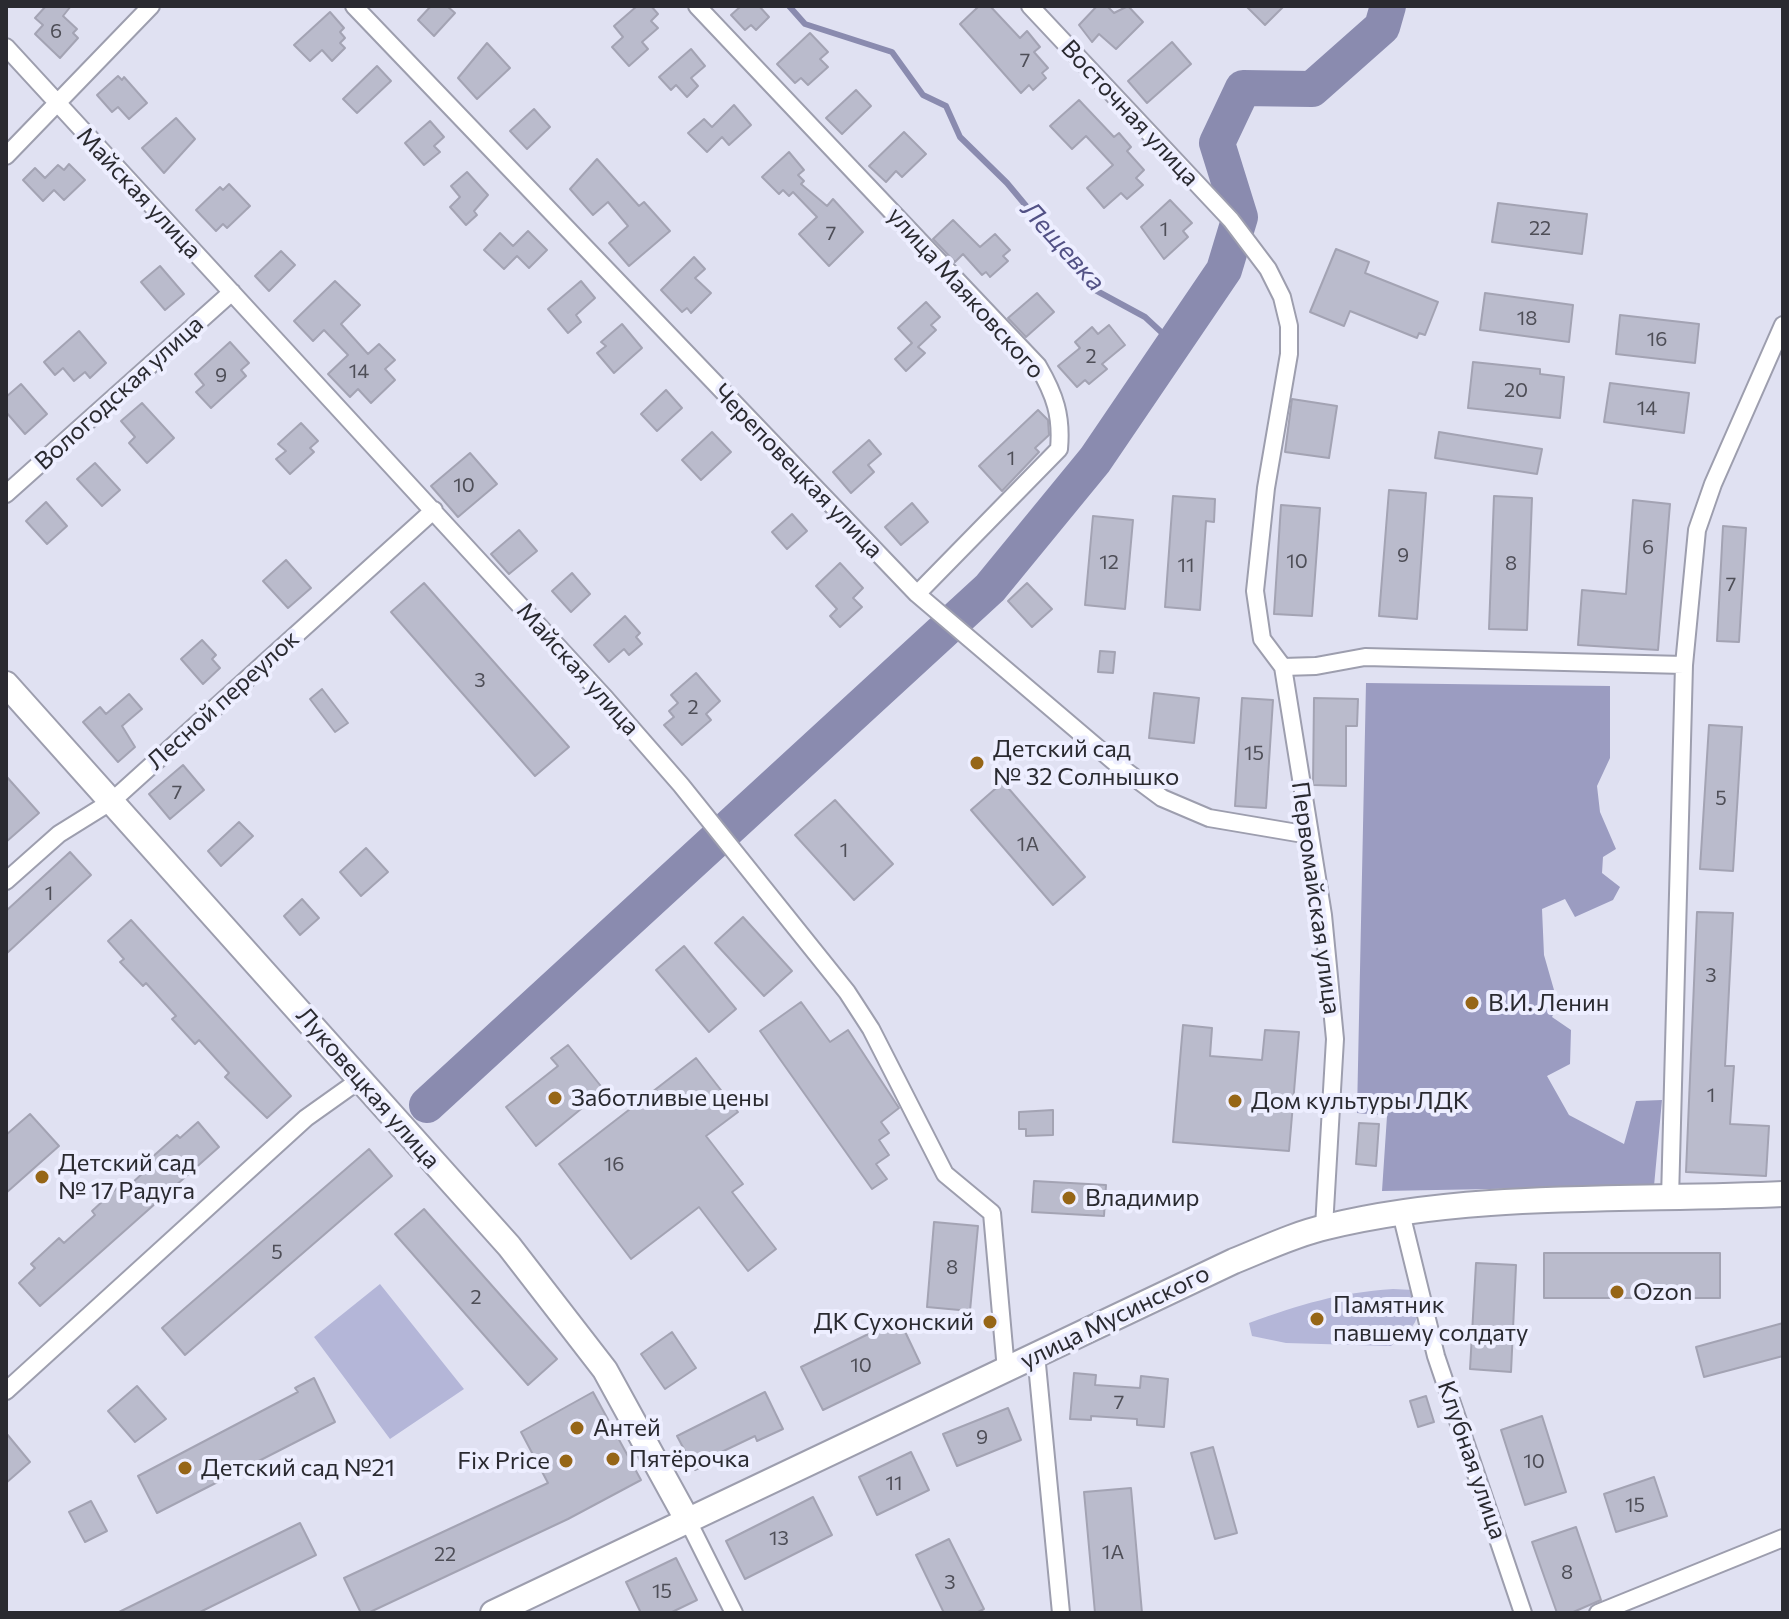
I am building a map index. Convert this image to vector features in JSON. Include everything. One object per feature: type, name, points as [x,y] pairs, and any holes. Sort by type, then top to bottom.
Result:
[{"type":"street","points":[[6,156],[58,106],[151,6]]},
{"type":"street","name":"Череповецкая улица","points":[[354,6],[917,594],[979,648],[1162,798],[1209,818],[1309,835]]},
{"type":"street","name":"улица Маяковского","points":[[697,6],[1038,366],[1054,393],[1062,423],[1059,449],[917,594]]},
{"type":"street","name":"Восточная улица","points":[[1030,6],[1250,244]]},
{"type":"street","name":"Майская улица","points":[[6,47],[606,699],[703,812],[847,992],[871,1029],[945,1174],[992,1213],[1006,1370]]},
{"type":"street","name":"Первомайская улица","points":[[1250,244],[1282,297],[1289,326],[1289,354],[1266,488],[1255,616],[1262,639],[1283,667],[1323,915],[1335,1039],[1324,1227]]},
{"type":"street","name":"Вологодская улица","points":[[6,494],[232,292]]},
{"type":"street","points":[[1670,1199],[1684,665],[1697,530],[1713,484],[1783,325]]},
{"type":"street","name":"Лесной переулок","points":[[6,881],[59,834],[112,801],[434,510]]},
{"type":"street","points":[[1283,667],[1316,666],[1365,657],[1684,665]]},
{"type":"street","name":"Луковецкая улица","points":[[6,684],[278,985],[358,1081],[509,1246],[605,1370],[689,1523]]},
{"type":"street","points":[[6,1391],[306,1118],[358,1081]]},
{"type":"street","name":"улица Мусинского","points":[[493,1613],[689,1523],[1234,1261],[1324,1227],[1401,1213],[1531,1202],[1783,1194]]},
{"type":"street","name":"Клубная улица","points":[[1401,1213],[1436,1356],[1523,1613]]},
{"type":"street","points":[[1036,1354],[1061,1613]]},
{"type":"street","points":[[689,1523],[734,1613]]},
{"type":"street","points":[[1598,1613],[1783,1538]]},
{"type":"shaded area","points":[[1366,683],[1610,686],[1610,758],[1597,786],[1600,812],[1616,849],[1603,857],[1602,873],[1620,887],[1613,900],[1575,917],[1565,899],[1542,909],[1544,955],[1558,1004],[1552,1017],[1571,1030],[1570,1064],[1547,1076],[1569,1115],[1624,1144],[1636,1101],[1662,1100],[1654,1186],[1382,1191],[1387,1116],[1357,1113]]},
{"type":"shaded area","points":[[380,1284],[464,1389],[390,1439],[314,1337]]},
{"type":"shaded area","points":[[1393,1289],[1414,1290],[1417,1317],[1411,1328],[1391,1346],[1286,1343],[1252,1336],[1249,1323],[1286,1310],[1320,1300]]},
{"type":"building","points":[[46,6],[71,6],[63,16],[77,29],[73,33],[78,38],[60,58],[35,34],[43,25],[35,18]]},
{"type":"building","points":[[431,6],[447,6],[455,13],[434,36],[418,20]]},
{"type":"building","points":[[637,6],[651,6],[658,14],[651,21],[658,28],[642,42],[648,49],[629,66],[612,47],[623,37],[614,26]]},
{"type":"building","points":[[741,6],[759,6],[769,17],[756,30],[751,25],[745,30],[731,15]]},
{"type":"building","points":[[979,6],[990,6],[1020,38],[1027,31],[1040,47],[1034,52],[1048,68],[1042,73],[1046,78],[1033,90],[1029,85],[1021,93],[960,24]]},
{"type":"building","points":[[1097,6],[1107,6],[1114,13],[1128,6],[1143,22],[1116,49],[1099,34],[1092,42],[1079,25]]},
{"type":"building","points":[[1246,6],[1284,6],[1265,25]]},
{"type":"building","points":[[330,12],[344,28],[340,32],[345,38],[340,43],[345,48],[332,61],[322,50],[310,61],[294,45]]},
{"type":"building","points":[[810,33],[828,52],[820,59],[828,67],[808,85],[801,78],[795,83],[777,64]]},
{"type":"building","points":[[1172,42],[1191,64],[1147,103],[1128,81]]},
{"type":"building","points":[[487,43],[510,68],[477,99],[458,78]]},
{"type":"building","points":[[691,49],[705,66],[691,78],[698,86],[687,97],[676,85],[671,90],[659,77]]},
{"type":"building","points":[[377,66],[391,81],[357,113],[343,99]]},
{"type":"building","points":[[118,76],[122,80],[124,77],[147,103],[129,119],[118,107],[112,112],[97,95]]},
{"type":"building","points":[[856,90],[871,106],[842,134],[826,118]]},
{"type":"building","points":[[1079,100],[1114,137],[1119,133],[1131,147],[1127,151],[1144,170],[1136,178],[1143,185],[1127,199],[1121,193],[1104,208],[1087,188],[1113,165],[1086,136],[1072,149],[1050,126]]},
{"type":"building","points":[[734,105],[751,125],[729,145],[722,137],[707,152],[688,133],[704,119],[712,127]]},
{"type":"building","points":[[534,109],[550,127],[527,149],[510,131]]},
{"type":"building","points":[[176,118],[195,139],[164,173],[142,148]]},
{"type":"building","points":[[430,121],[444,137],[434,146],[440,152],[424,165],[405,143]]},
{"type":"building","points":[[904,132],[926,154],[902,177],[896,171],[886,182],[869,166]]},
{"type":"building","points":[[789,152],[804,170],[798,175],[804,181],[801,184],[827,206],[833,199],[863,232],[829,266],[799,234],[817,217],[793,192],[789,196],[783,190],[779,194],[762,177]]},
{"type":"building","points":[[597,159],[639,206],[644,202],[670,231],[629,266],[609,243],[628,226],[608,202],[593,215],[570,189]]},
{"type":"building","points":[[69,164],[85,180],[64,200],[54,190],[43,201],[23,180],[35,168],[45,178],[58,165],[64,170]]},
{"type":"building","points":[[467,172],[488,195],[474,211],[477,215],[466,225],[450,207],[460,197],[451,186]]},
{"type":"building","points":[[229,184],[250,206],[227,228],[223,224],[216,231],[196,210],[220,187],[223,190]]},
{"type":"building","points":[[1170,200],[1192,223],[1183,231],[1188,237],[1164,259],[1141,227]]},
{"type":"building","points":[[1498,203],[1587,214],[1582,254],[1492,242]]},
{"type":"building","points":[[953,220],[980,247],[995,234],[1010,250],[1003,256],[1008,261],[990,277],[986,272],[982,275],[963,254],[955,262],[933,239]]},
{"type":"building","points":[[528,231],[547,250],[529,268],[517,256],[504,269],[484,250],[500,233],[513,246]]},
{"type":"building","points":[[1336,249],[1369,262],[1365,273],[1438,302],[1425,335],[1419,333],[1417,338],[1350,311],[1344,326],[1310,312]]},
{"type":"building","points":[[281,251],[295,265],[269,291],[255,276]]},
{"type":"building","points":[[694,257],[705,269],[695,278],[711,293],[691,313],[687,308],[682,312],[661,290]]},
{"type":"building","points":[[160,266],[184,294],[165,310],[141,282]]},
{"type":"building","points":[[335,281],[360,305],[341,324],[368,354],[379,344],[395,360],[385,369],[395,380],[371,403],[358,389],[350,397],[328,374],[348,355],[324,330],[313,341],[294,321]]},
{"type":"building","points":[[581,281],[595,298],[576,315],[581,322],[568,333],[548,309]]},
{"type":"building","points":[[1037,293],[1054,312],[1026,337],[1008,318]]},
{"type":"building","points":[[1485,293],[1573,305],[1569,342],[1480,330]]},
{"type":"building","points":[[926,302],[940,317],[931,325],[936,330],[918,347],[925,353],[906,371],[895,359],[912,343],[898,328]]},
{"type":"building","points":[[1620,315],[1699,324],[1695,363],[1616,354]]},
{"type":"building","points":[[622,324],[642,348],[614,373],[597,353],[606,346],[601,342]]},
{"type":"building","points":[[1109,325],[1125,345],[1102,364],[1107,369],[1089,384],[1085,380],[1077,387],[1058,366],[1080,348],[1075,342],[1092,327],[1098,334]]},
{"type":"building","points":[[79,331],[106,363],[90,378],[85,372],[74,381],[63,368],[55,375],[44,362]]},
{"type":"building","points":[[230,342],[249,363],[241,370],[246,376],[211,408],[196,392],[204,385],[195,374]]},
{"type":"building","points":[[1473,362],[1540,369],[1540,374],[1564,377],[1560,418],[1468,408]]},
{"type":"building","points":[[1610,383],[1689,393],[1684,433],[1604,422]]},
{"type":"building","points":[[21,384],[47,414],[25,434],[6,412],[6,397]]},
{"type":"building","points":[[666,390],[682,408],[657,431],[641,414]]},
{"type":"building","points":[[1292,399],[1337,406],[1329,458],[1285,452]]},
{"type":"building","points":[[142,403],[174,438],[147,463],[129,443],[135,437],[121,421]]},
{"type":"building","points":[[1038,410],[1048,420],[1049,435],[1035,448],[1039,452],[1002,491],[979,466]]},
{"type":"building","points":[[301,423],[318,441],[310,448],[314,452],[290,474],[276,459],[286,451],[278,444]]},
{"type":"building","points":[[712,432],[731,452],[701,480],[682,460]]},
{"type":"building","points":[[1439,432],[1542,449],[1537,474],[1435,458]]},
{"type":"building","points":[[869,440],[881,454],[868,465],[874,472],[851,493],[833,472]]},
{"type":"building","points":[[470,453],[497,484],[458,517],[431,486]]},
{"type":"building","points":[[95,463],[120,490],[102,506],[77,479]]},
{"type":"building","points":[[1389,490],[1426,493],[1417,619],[1379,616]]},
{"type":"building","points":[[1173,496],[1215,499],[1214,522],[1206,521],[1200,610],[1165,607]]},
{"type":"building","points":[[1494,496],[1532,498],[1527,630],[1489,629]]},
{"type":"building","points":[[1633,500],[1670,504],[1658,650],[1578,645],[1582,590],[1626,594]]},
{"type":"building","points":[[46,502],[67,526],[47,544],[26,521]]},
{"type":"building","points":[[912,503],[928,522],[901,545],[885,527]]},
{"type":"building","points":[[1281,505],[1320,508],[1312,616],[1274,614]]},
{"type":"building","points":[[792,514],[807,531],[787,549],[772,532]]},
{"type":"building","points":[[1093,516],[1133,520],[1125,609],[1085,605]]},
{"type":"building","points":[[1723,526],[1746,528],[1739,642],[1717,641]]},
{"type":"building","points":[[519,530],[537,551],[509,574],[491,554]]},
{"type":"building","points":[[286,560],[311,588],[288,608],[263,581]]},
{"type":"building","points":[[840,563],[863,588],[853,598],[862,607],[840,627],[830,616],[837,609],[816,586]]},
{"type":"building","points":[[572,573],[590,594],[571,612],[552,591]]},
{"type":"building","points":[[424,583],[569,747],[535,776],[391,612]]},
{"type":"building","points":[[1027,583],[1052,609],[1032,627],[1008,601]]},
{"type":"building","points":[[625,616],[640,633],[636,637],[642,644],[629,655],[624,649],[609,662],[594,645]]},
{"type":"building","points":[[202,640],[216,655],[212,659],[220,668],[203,684],[181,659]]},
{"type":"building","points":[[1100,651],[1115,652],[1113,673],[1098,672]]},
{"type":"building","points":[[696,673],[720,701],[706,714],[711,720],[682,745],[664,725],[674,717],[669,711],[678,703],[671,695]]},
{"type":"building","points":[[322,689],[348,723],[335,732],[310,699]]},
{"type":"building","points":[[1154,693],[1199,698],[1194,743],[1149,738]]},
{"type":"building","points":[[129,694],[142,709],[122,726],[135,747],[118,762],[83,722],[100,707],[106,714]]},
{"type":"building","points":[[1242,698],[1273,700],[1266,808],[1235,806]]},
{"type":"building","points":[[1314,698],[1358,699],[1357,726],[1346,726],[1346,786],[1313,785]]},
{"type":"building","points":[[1709,725],[1742,727],[1733,871],[1700,869]]},
{"type":"building","points":[[183,765],[204,790],[170,819],[149,794]]},
{"type":"building","points":[[6,776],[39,813],[6,842]]},
{"type":"building","points":[[1003,782],[1085,877],[1053,905],[971,810]]},
{"type":"building","points":[[835,800],[893,864],[854,900],[795,835]]},
{"type":"building","points":[[239,822],[253,836],[221,866],[208,851]]},
{"type":"building","points":[[366,848],[388,872],[361,896],[340,872]]},
{"type":"building","points":[[70,852],[91,875],[6,954],[6,911]]},
{"type":"building","points":[[302,899],[319,918],[300,935],[284,916]]},
{"type":"building","points":[[1697,912],[1733,913],[1725,1066],[1734,1066],[1730,1124],[1769,1126],[1766,1176],[1686,1172]]},
{"type":"building","points":[[743,917],[792,971],[764,996],[715,943]]},
{"type":"building","points":[[131,920],[291,1096],[267,1118],[225,1077],[229,1073],[199,1040],[195,1044],[172,1019],[176,1016],[146,983],[143,986],[120,962],[124,959],[108,941]]},
{"type":"building","points":[[684,946],[736,1009],[709,1032],[656,970]]},
{"type":"building","points":[[801,1002],[830,1042],[848,1030],[899,1108],[881,1122],[889,1133],[879,1140],[889,1155],[876,1164],[887,1179],[872,1189],[760,1031]]},
{"type":"building","name":"Дом культуры ЛДК","points":[[1183,1025],[1212,1028],[1210,1056],[1262,1060],[1265,1030],[1299,1032],[1289,1151],[1173,1142]]},
{"type":"building","name":"Заботливые цены","points":[[568,1045],[604,1090],[536,1146],[506,1107],[558,1066],[551,1058]]},
{"type":"building","points":[[696,1058],[738,1112],[706,1136],[743,1184],[732,1192],[776,1249],[748,1271],[699,1207],[631,1259],[559,1164]]},
{"type":"building","points":[[1053,1110],[1053,1135],[1026,1136],[1026,1129],[1019,1129],[1019,1112]]},
{"type":"building","points":[[30,1114],[59,1146],[6,1193],[6,1135]]},
{"type":"building","points":[[198,1122],[219,1147],[40,1306],[19,1283],[35,1268],[31,1264],[59,1238],[64,1243],[95,1215],[92,1211],[117,1188],[121,1193],[154,1163],[150,1159],[177,1135],[180,1138]]},
{"type":"building","points":[[1359,1123],[1379,1124],[1376,1166],[1356,1164]]},
{"type":"building","points":[[369,1149],[392,1176],[185,1355],[162,1328]]},
{"type":"building","name":"Владимир","points":[[1034,1181],[1106,1185],[1104,1216],[1032,1212]]},
{"type":"building","points":[[424,1209],[557,1359],[528,1385],[395,1234]]},
{"type":"building","points":[[934,1222],[978,1226],[970,1311],[927,1307]]},
{"type":"building","points":[[1544,1253],[1720,1253],[1720,1298],[1544,1298]]},
{"type":"building","points":[[1476,1263],[1516,1265],[1511,1372],[1470,1369]]},
{"type":"building","points":[[899,1319],[920,1363],[823,1410],[801,1367]]},
{"type":"building","points":[[1783,1323],[1783,1356],[1704,1377],[1696,1347]]},
{"type":"building","points":[[672,1332],[696,1368],[665,1389],[641,1354]]},
{"type":"building","points":[[1074,1373],[1096,1375],[1095,1385],[1140,1388],[1141,1376],[1168,1379],[1164,1427],[1137,1425],[1137,1419],[1091,1416],[1091,1420],[1070,1419]]},
{"type":"building","points":[[314,1378],[335,1422],[157,1513],[138,1476],[298,1392],[295,1388]]},
{"type":"building","points":[[137,1386],[166,1419],[135,1442],[108,1411]]},
{"type":"building","points":[[593,1392],[641,1480],[568,1519],[368,1613],[361,1613],[344,1578],[548,1483],[521,1432]]},
{"type":"building","points":[[765,1392],[783,1429],[757,1441],[755,1436],[711,1457],[713,1461],[695,1470],[677,1436]]},
{"type":"building","points":[[1426,1396],[1434,1422],[1418,1427],[1410,1401]]},
{"type":"building","points":[[1008,1408],[1021,1440],[957,1466],[943,1434]]},
{"type":"building","points":[[1542,1416],[1566,1492],[1525,1505],[1501,1430]]},
{"type":"building","points":[[6,1433],[30,1462],[6,1483]]},
{"type":"building","points":[[1213,1447],[1237,1533],[1215,1539],[1191,1453]]},
{"type":"building","points":[[911,1452],[929,1490],[877,1515],[859,1477]]},
{"type":"building","points":[[1654,1477],[1667,1516],[1616,1532],[1604,1494]]},
{"type":"building","points":[[1131,1488],[1142,1613],[1095,1613],[1084,1492]]},
{"type":"building","points":[[813,1497],[832,1535],[745,1579],[726,1541]]},
{"type":"building","points":[[91,1501],[107,1531],[85,1542],[69,1512]]},
{"type":"building","points":[[300,1523],[316,1555],[198,1613],[117,1613]]},
{"type":"building","points":[[1576,1527],[1601,1600],[1571,1613],[1557,1613],[1532,1542]]},
{"type":"building","points":[[949,1539],[984,1609],[976,1613],[944,1613],[916,1555]]},
{"type":"building","points":[[676,1558],[697,1600],[670,1613],[641,1613],[626,1582]]},
{"type":"waterway","name":"Лещевка","points":[[789,6],[805,24],[892,52],[923,95],[946,106],[960,137],[1007,183],[1097,291],[1145,317],[1174,344]]},
{"type":"waterway","points":[[427,1105],[990,588],[1095,460],[1224,270],[1240,217],[1217,143],[1243,88],[1312,89],[1382,27],[1388,6]]},
{"type":"place","name":"Детский сад № 32 Солнышко","points":[[977,763]]},
{"type":"place","name":"В.И. Ленин","points":[[1472,1003]]},
{"type":"place","name":"Заботливые цены","points":[[555,1098]]},
{"type":"place","name":"Дом культуры ЛДК","points":[[1235,1101]]},
{"type":"place","name":"Детский сад № 17 Радуга","points":[[42,1177]]},
{"type":"place","name":"Владимир","points":[[1069,1198]]},
{"type":"place","name":"Ozon","points":[[1617,1292]]},
{"type":"place","name":"Памятник павшему солдату","points":[[1317,1319]]},
{"type":"place","name":"ДК Сухонский","points":[[990,1322]]},
{"type":"place","name":"Антей","points":[[577,1428]]},
{"type":"place","name":"Пятёрочка","points":[[613,1459]]},
{"type":"place","name":"Fix Price","points":[[566,1461]]},
{"type":"place","name":"Детский сад №21","points":[[185,1468]]}]
